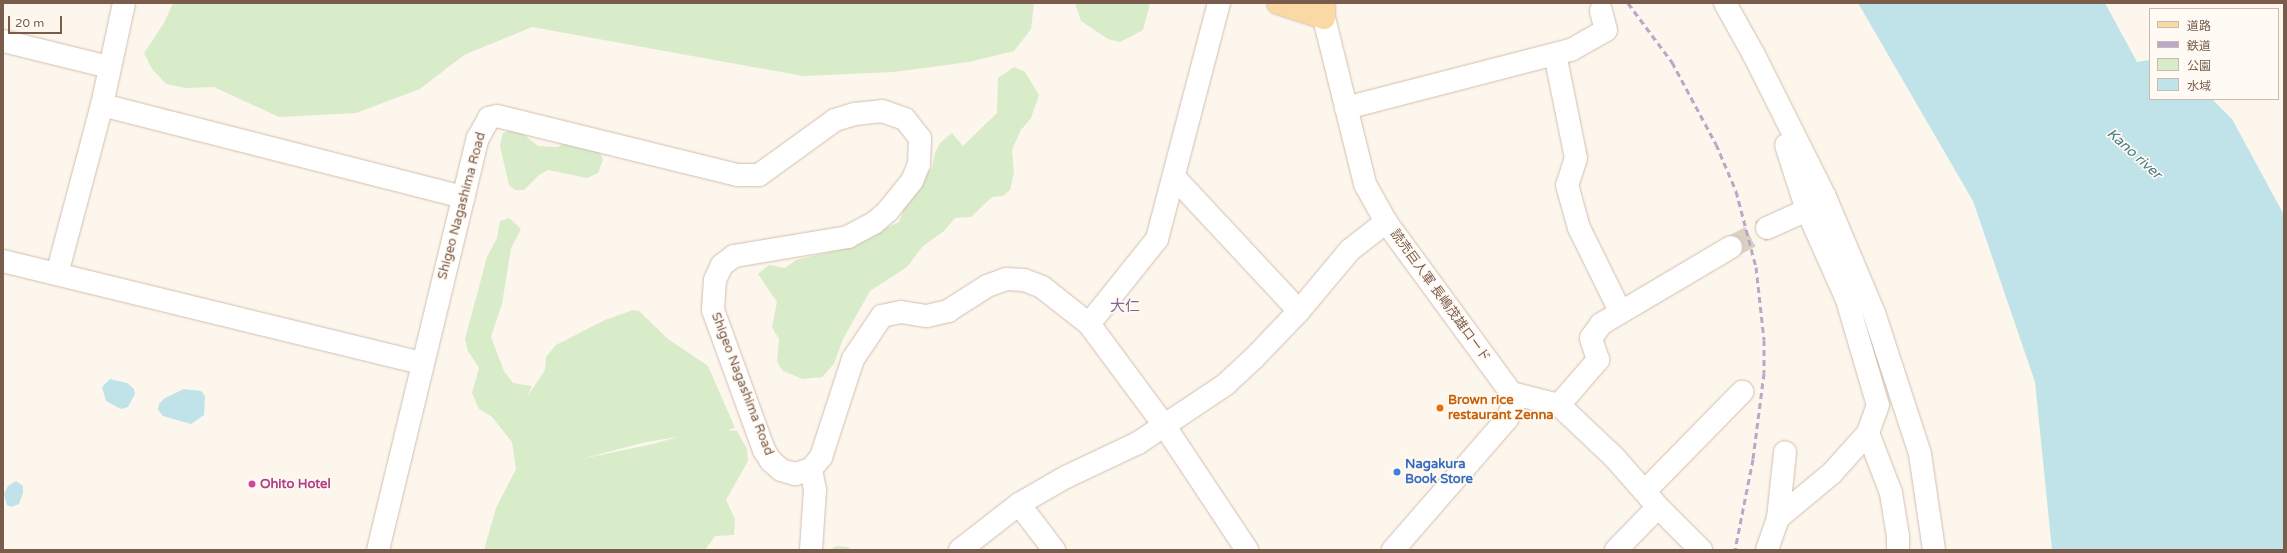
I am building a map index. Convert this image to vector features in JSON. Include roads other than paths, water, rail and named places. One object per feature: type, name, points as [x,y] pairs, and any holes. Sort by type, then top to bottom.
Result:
[{"type":"main road","points":[[1278,3],[1324,10]]},
{"type":"street","points":[[57,274],[102,105],[124,3]]},
{"type":"street","points":[[1089,324],[1157,240],[1219,3]]},
{"type":"street","points":[[1726,3],[1825,198],[1874,313],[1920,454],[1934,550]]},
{"type":"street","name":"読売巨人軍 長嶋茂雄ロード","points":[[1324,10],[1365,184],[1386,222],[1511,393]]},
{"type":"street","points":[[1346,108],[1499,70],[1571,50],[1606,30],[1602,11]]},
{"type":"street","points":[[3,41],[109,67]]},
{"type":"street","points":[[1555,54],[1576,158],[1568,185],[1579,228],[1620,311]]},
{"type":"street","points":[[102,105],[463,197]]},
{"type":"street","points":[[1778,518],[1832,473],[1868,433],[1878,405],[1847,300],[1808,210],[1781,129],[1780,109]]},
{"type":"street","name":"Shigeo Nagashima Road","points":[[378,550],[421,363],[478,138],[489,118],[497,116],[738,175],[759,175],[835,120],[855,114],[882,111],[905,119],[920,138],[920,164],[901,196],[883,215],[848,237],[734,256],[722,265],[715,280],[714,310],[764,450],[781,470],[795,474],[811,469]]},
{"type":"street","points":[[1174,177],[1299,311]]},
{"type":"street","points":[[1767,228],[1808,210]]},
{"type":"street","points":[[960,550],[1019,504],[1066,477],[1138,443],[1226,384],[1254,359],[1299,311],[1350,250],[1386,222]]},
{"type":"street","points":[[1560,405],[1598,360],[1591,338],[1601,324],[1620,311],[1731,247]]},
{"type":"street","points":[[3,261],[421,363]]},
{"type":"street","points":[[811,550],[815,490],[811,469],[821,457],[828,439],[842,386],[853,359],[882,316],[901,312],[927,316],[948,311],[987,286],[1006,279],[1024,280],[1042,287],[1089,324],[1164,425],[1248,550]]},
{"type":"street","points":[[1616,550],[1651,499],[1742,392]]},
{"type":"street","points":[[1394,550],[1507,420],[1513,406],[1511,393],[1560,405],[1614,457],[1651,499],[1701,550]]},
{"type":"street","points":[[1868,433],[1891,492],[1898,536],[1898,550]]},
{"type":"street","points":[[1767,550],[1778,518],[1785,452]]},
{"type":"street","points":[[1019,504],[1054,550]]},
{"type":"water","name":"Kano river","points":[[1858,3],[2105,3],[2137,62],[2149,60],[2149,100],[2213,100],[2232,119],[2284,215],[2284,550],[2052,550],[2035,382],[1973,201]]},
{"type":"water","points":[[110,379],[127,383],[134,389],[135,394],[128,407],[121,409],[106,401],[102,387]]},
{"type":"water","points":[[184,389],[201,391],[205,396],[204,415],[191,424],[163,416],[158,410],[159,404],[165,398]]},
{"type":"water","points":[[16,481],[23,486],[23,493],[19,504],[11,507],[7,505],[4,494],[8,486]]},
{"type":"tunnel","points":[[1731,247],[1767,228]]},
{"type":"railway","points":[[1628,3],[1672,62],[1716,144],[1736,191],[1756,267],[1764,340],[1764,373],[1753,459],[1735,550]]},
{"type":"place","name":"Brown rice restaurant Zenna","points":[[1440,408]]},
{"type":"place","name":"Nagakura Book Store","points":[[1397,472]]},
{"type":"place","name":"Ohito Hotel","points":[[252,484]]},
{"type":"district","name":"大仁","points":[[1125,307]]}]
